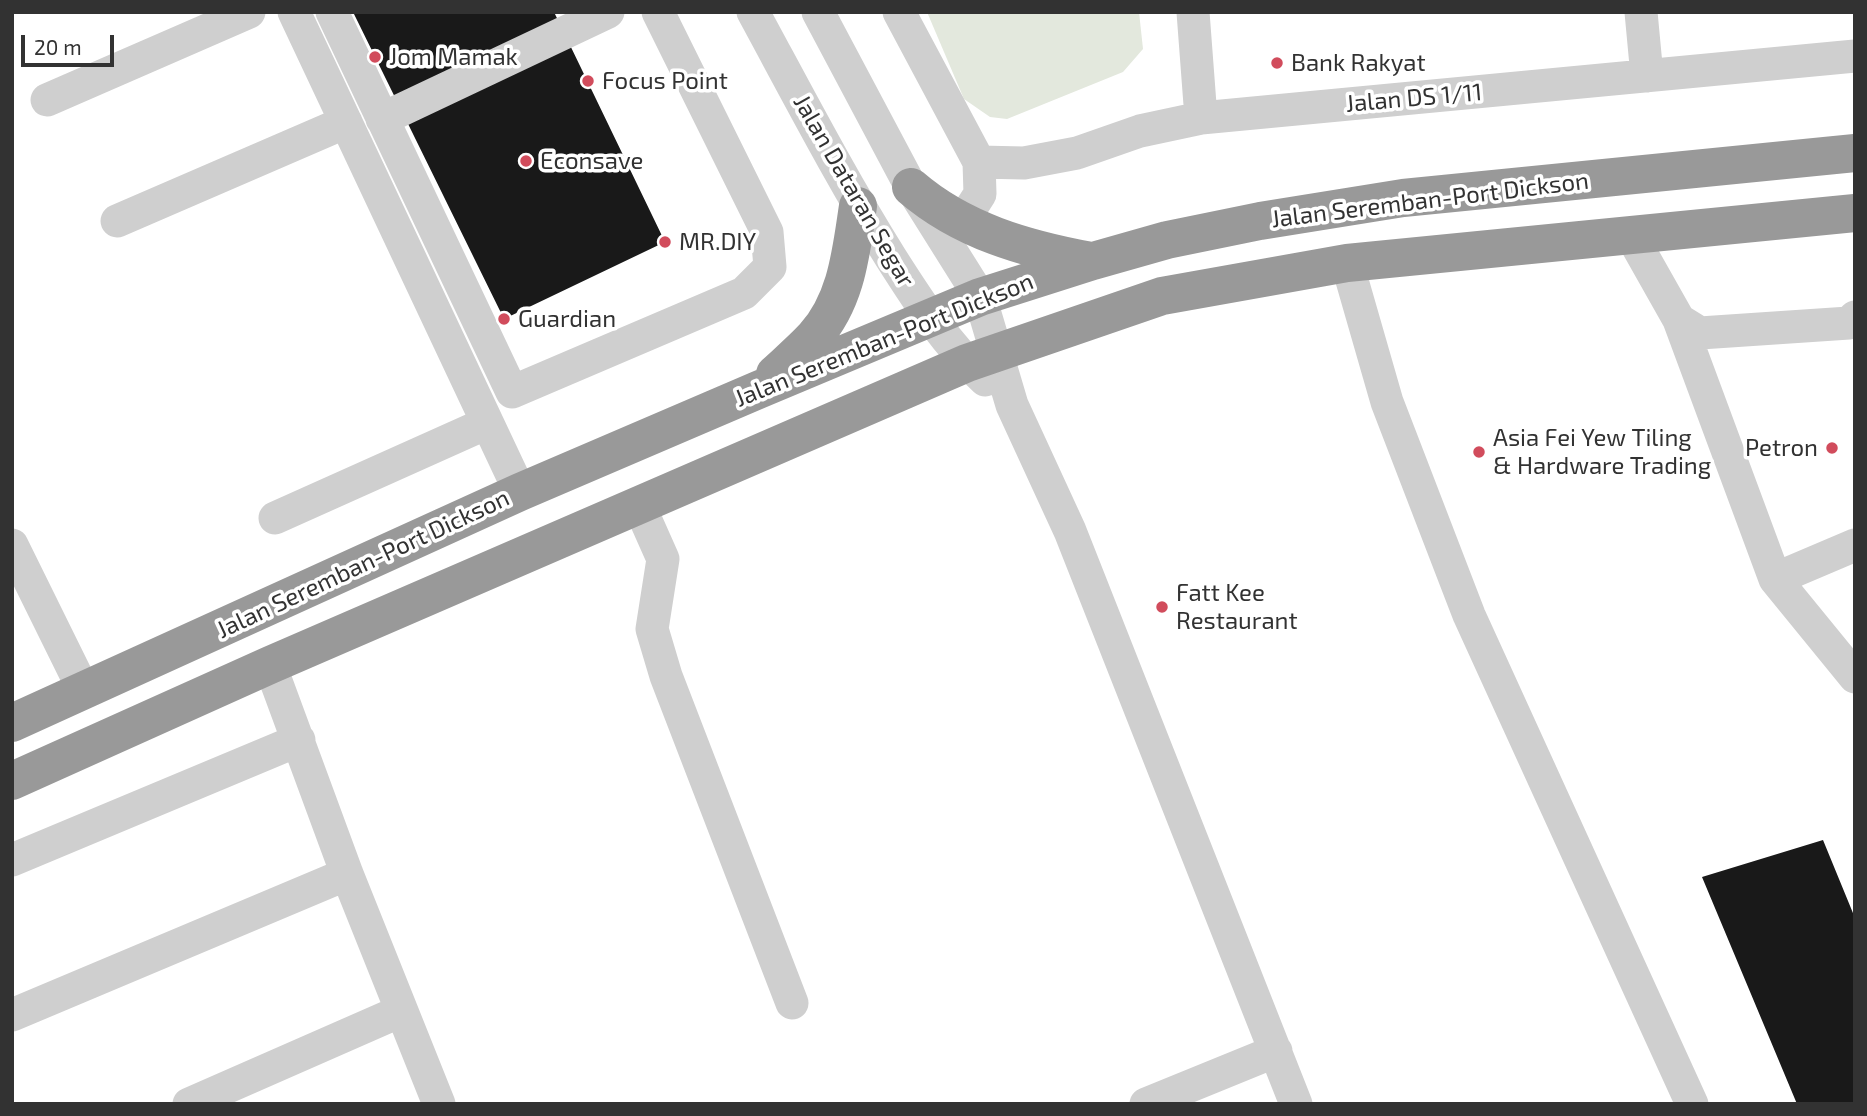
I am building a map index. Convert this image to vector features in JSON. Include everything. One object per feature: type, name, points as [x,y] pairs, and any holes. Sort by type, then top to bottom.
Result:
[{"type":"highway","name":"Jalan Seremban-Port Dickson","points":[[12,723],[520,492],[758,390],[980,297],[1093,261],[1167,240],[1260,221],[1403,198],[1855,153]]},
{"type":"highway","points":[[911,187],[934,206],[962,222],[1003,239],[1045,252],[1093,261]]},
{"type":"highway","points":[[758,390],[815,336],[833,309],[848,274],[858,205]]},
{"type":"highway","points":[[12,781],[270,665],[981,358],[1162,296],[1347,263],[1855,213]]},
{"type":"street","points":[[47,100],[249,12]]},
{"type":"street","points":[[294,12],[520,492]]},
{"type":"street","points":[[332,12],[512,392],[744,293],[771,267],[766,232],[658,12]]},
{"type":"street","name":"Jalan Dataran Segar","points":[[753,12],[858,205],[930,319],[981,358],[1012,405],[1070,531],[1276,1051]]},
{"type":"street","points":[[818,12],[911,187],[980,297],[981,358]]},
{"type":"street","points":[[899,12],[979,162],[980,194],[962,222]]},
{"type":"street","points":[[1192,12],[1201,118]]},
{"type":"street","points":[[1641,12],[1647,76]]},
{"type":"street","points":[[382,119],[597,18]]},
{"type":"street","name":"Jalan DS 1/11","points":[[979,162],[1024,163],[1077,153],[1140,131],[1201,118],[1855,56]]},
{"type":"street","points":[[117,221],[346,122]]},
{"type":"street","points":[[1631,236],[1679,320],[1775,579],[1855,677]]},
{"type":"street","points":[[1347,263],[1387,402],[1469,615],[1692,1104]]},
{"type":"street","points":[[1679,320],[1700,333],[1849,323],[1855,317]]},
{"type":"street","points":[[275,518],[487,423]]},
{"type":"street","points":[[639,505],[663,559],[652,629],[666,676],[792,1003]]},
{"type":"street","points":[[12,545],[84,691]]},
{"type":"street","points":[[1775,579],[1855,545]]},
{"type":"street","points":[[270,665],[347,874],[439,1104]]},
{"type":"street","points":[[12,860],[299,740]]},
{"type":"street","points":[[12,1015],[347,874]]},
{"type":"street","points":[[189,1104],[401,1011]]},
{"type":"street","points":[[1146,1104],[1276,1051],[1296,1104]]},
{"type":"shaded area","points":[[927,12],[1139,12],[1143,49],[1123,72],[1007,119],[990,117],[964,99]]},
{"type":"building","name":"Econsave","points":[[353,12],[554,12],[665,242],[504,319]]},
{"type":"building","points":[[1823,840],[1855,918],[1855,1104],[1797,1104],[1702,877]]},
{"type":"place","name":"Jom Mamak","points":[[375,57]]},
{"type":"place","name":"Bank Rakyat","points":[[1277,63]]},
{"type":"place","name":"Focus Point","points":[[588,81]]},
{"type":"place","name":"Econsave","points":[[526,161]]},
{"type":"place","name":"MR.DIY","points":[[665,242]]},
{"type":"place","name":"Guardian","points":[[504,319]]},
{"type":"place","name":"Petron","points":[[1832,448]]},
{"type":"place","name":"Asia Fei Yew Tiling & Hardware Trading","points":[[1479,452]]},
{"type":"place","name":"Fatt Kee Restaurant","points":[[1162,607]]}]
